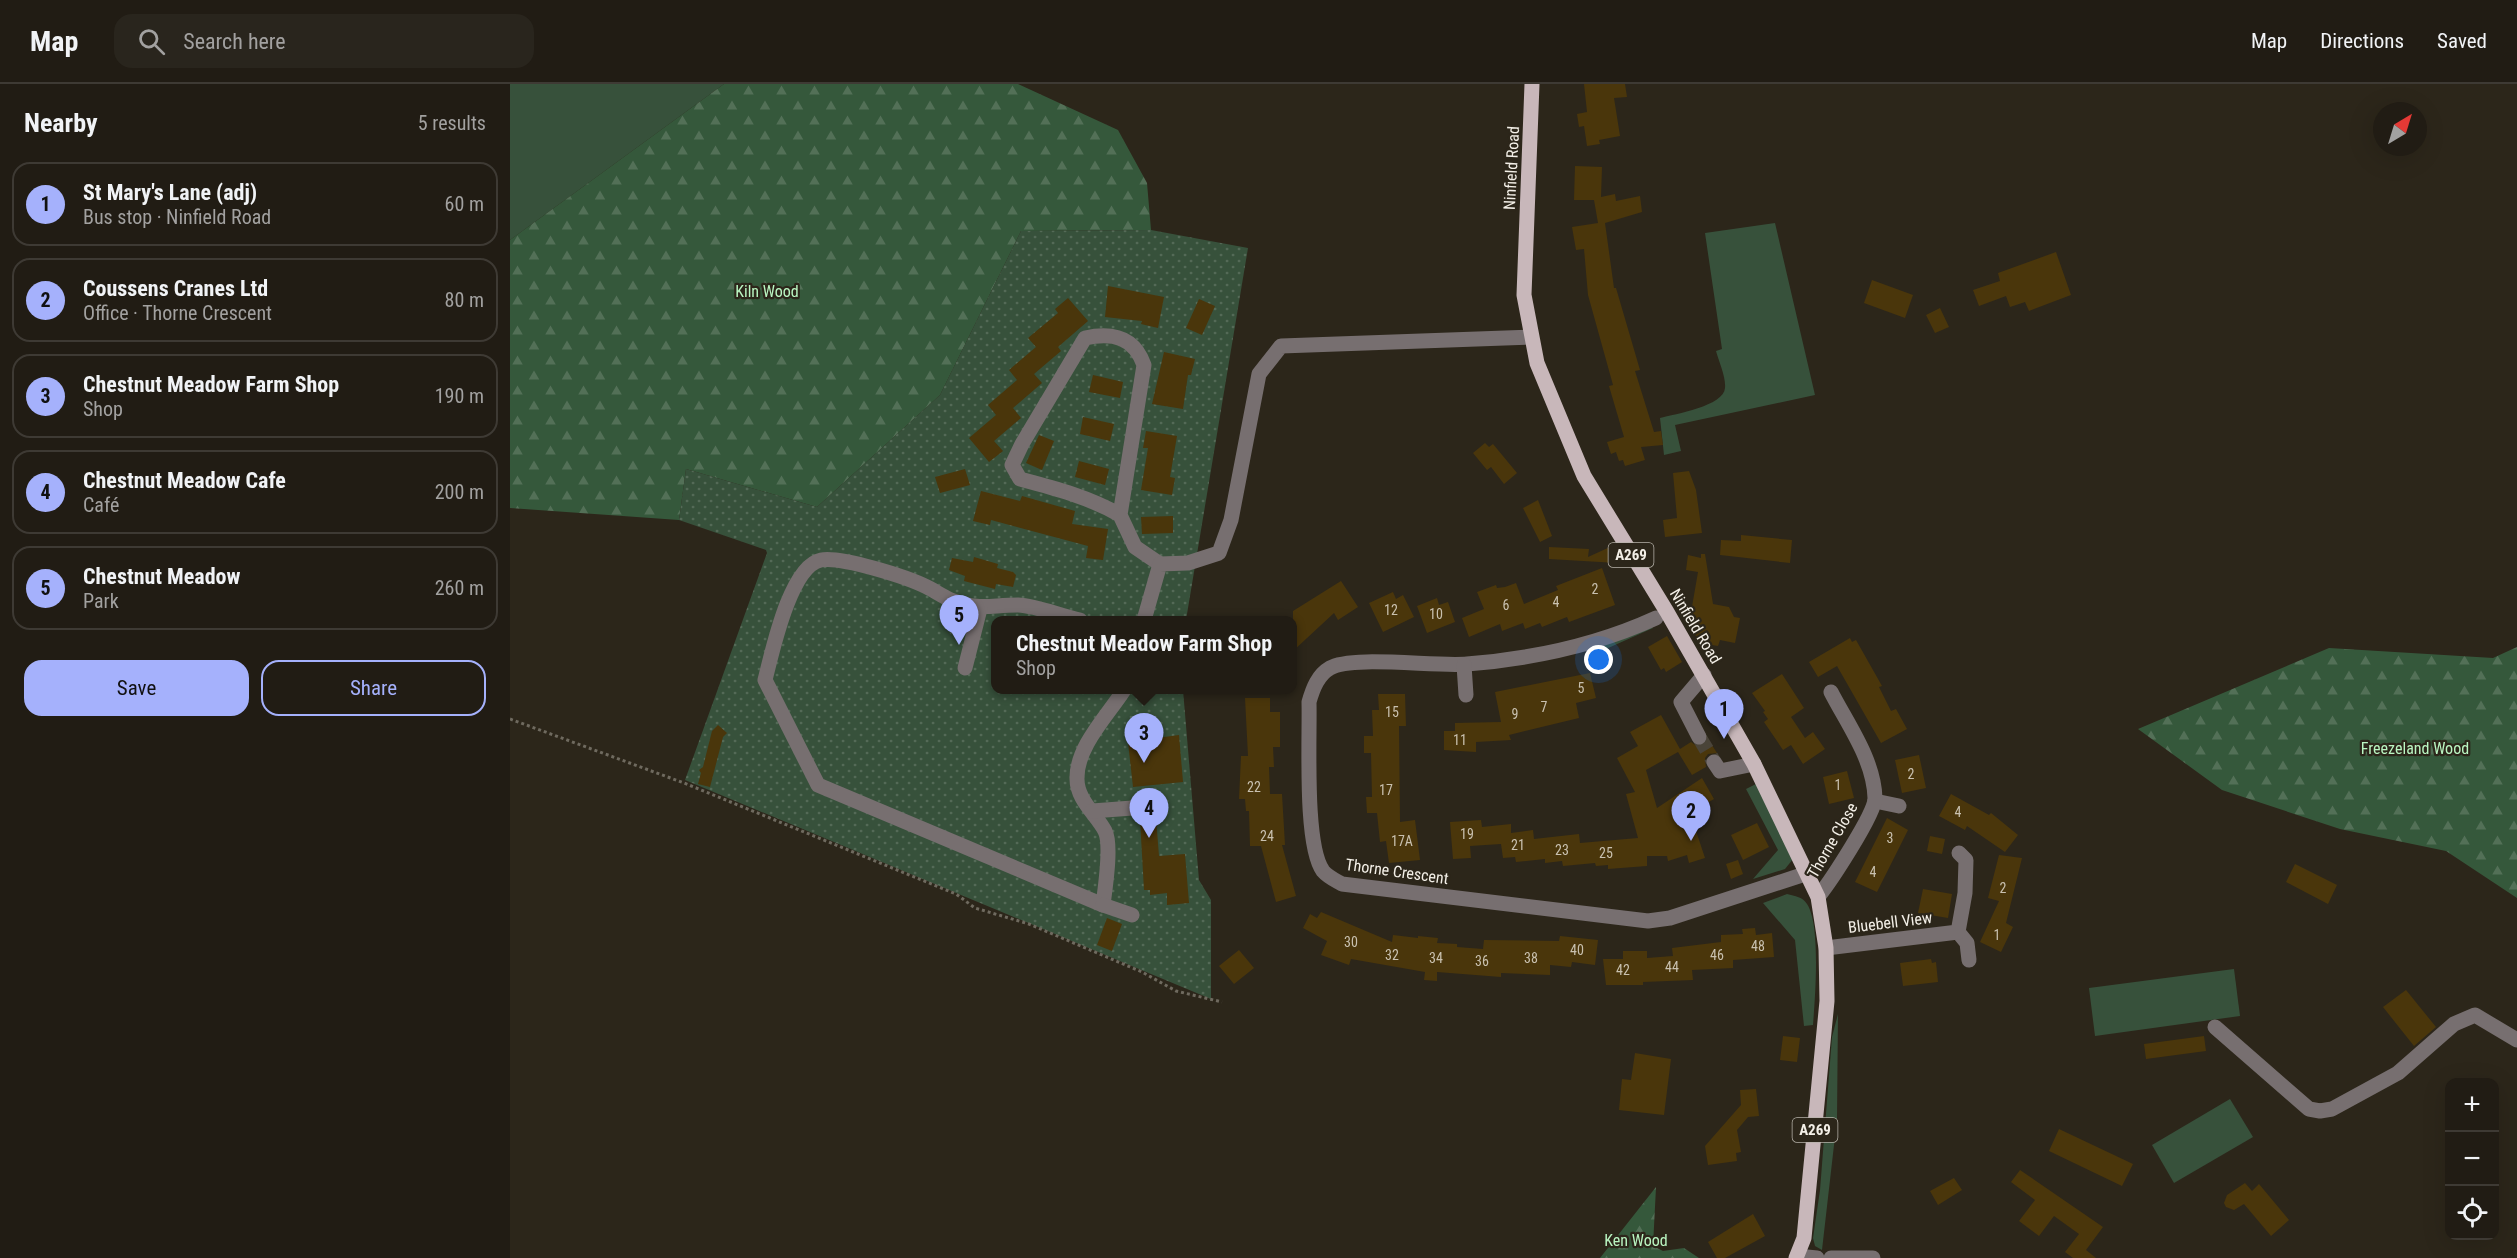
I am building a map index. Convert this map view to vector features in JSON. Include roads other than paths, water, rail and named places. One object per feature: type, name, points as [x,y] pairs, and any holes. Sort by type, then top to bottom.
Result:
[{"type":"main road","name":"Ninfield Road","points":[[1532,84],[1524,295],[1530,337],[1537,363],[1584,476],[1704,675],[1754,764],[1818,897],[1826,948],[1827,990],[1806,1217],[1797,1257]]},
{"type":"street","points":[[1120,515],[1104,506],[1056,488],[1020,479],[1012,465],[1022,444],[1086,338],[1103,334],[1121,338],[1139,352],[1144,365],[1120,515],[1135,548],[1160,564],[1188,563],[1219,553],[1231,520],[1259,374],[1281,346],[1530,337]]},
{"type":"street","points":[[1061,616],[1019,605],[980,609],[950,599],[925,586],[852,562],[821,560],[809,567],[799,578],[778,627],[765,680],[818,785],[1103,905],[1132,915]]},
{"type":"street","points":[[1145,616],[1160,564]]},
{"type":"street","points":[[965,668],[980,609]]},
{"type":"street","name":"Thorne Crescent","points":[[1656,618],[1592,642],[1523,657],[1464,665],[1352,663],[1331,667],[1313,686],[1309,702],[1312,839],[1322,870],[1330,879],[1342,884],[1648,921],[1670,918],[1808,873]]},
{"type":"street","points":[[1464,665],[1466,695]]},
{"type":"street","points":[[1699,737],[1681,702],[1704,675]]},
{"type":"street","name":"Thorne Close","points":[[1818,897],[1835,877],[1875,801],[1873,781],[1865,756],[1831,692]]},
{"type":"street","points":[[1103,905],[1106,884],[1107,834],[1083,801],[1077,779],[1085,746],[1121,694]]},
{"type":"street","points":[[1714,762],[1720,771],[1754,764]]},
{"type":"street","name":"Thorne Close","points":[[1875,801],[1899,806]]},
{"type":"street","points":[[1092,811],[1146,807]]},
{"type":"street","points":[[1959,853],[1966,860],[1965,893],[1958,932],[1967,943],[1969,960]]},
{"type":"street","name":"Bluebell View","points":[[1826,948],[1958,932]]},
{"type":"street","points":[[2216,1027],[2308,1109],[2320,1112],[2332,1109],[2398,1073],[2454,1024],[2475,1015],[2517,1040]]},
{"type":"street","points":[[1797,1257],[1817,1258]]},
{"type":"street","points":[[1831,1258],[1873,1258]]},
{"type":"tunnel","points":[[1699,737],[1714,762]]},
{"type":"place","name":"Chestnut Meadow","points":[[959,645]]},
{"type":"place","name":"St Mary's Lane (adj)","points":[[1724,739]]},
{"type":"place","name":"Chestnut Meadow Farm Shop","points":[[1144,763]]},
{"type":"place","name":"Chestnut Meadow Cafe","points":[[1149,838]]},
{"type":"place","name":"Coussens Cranes Ltd","points":[[1691,841]]},
{"type":"park label","name":"Kiln Wood","points":[[767,291]]},
{"type":"park label","name":"Freezeland Wood","points":[[2415,748]]},
{"type":"park label","name":"Ken Wood","points":[[1636,1240]]}]
